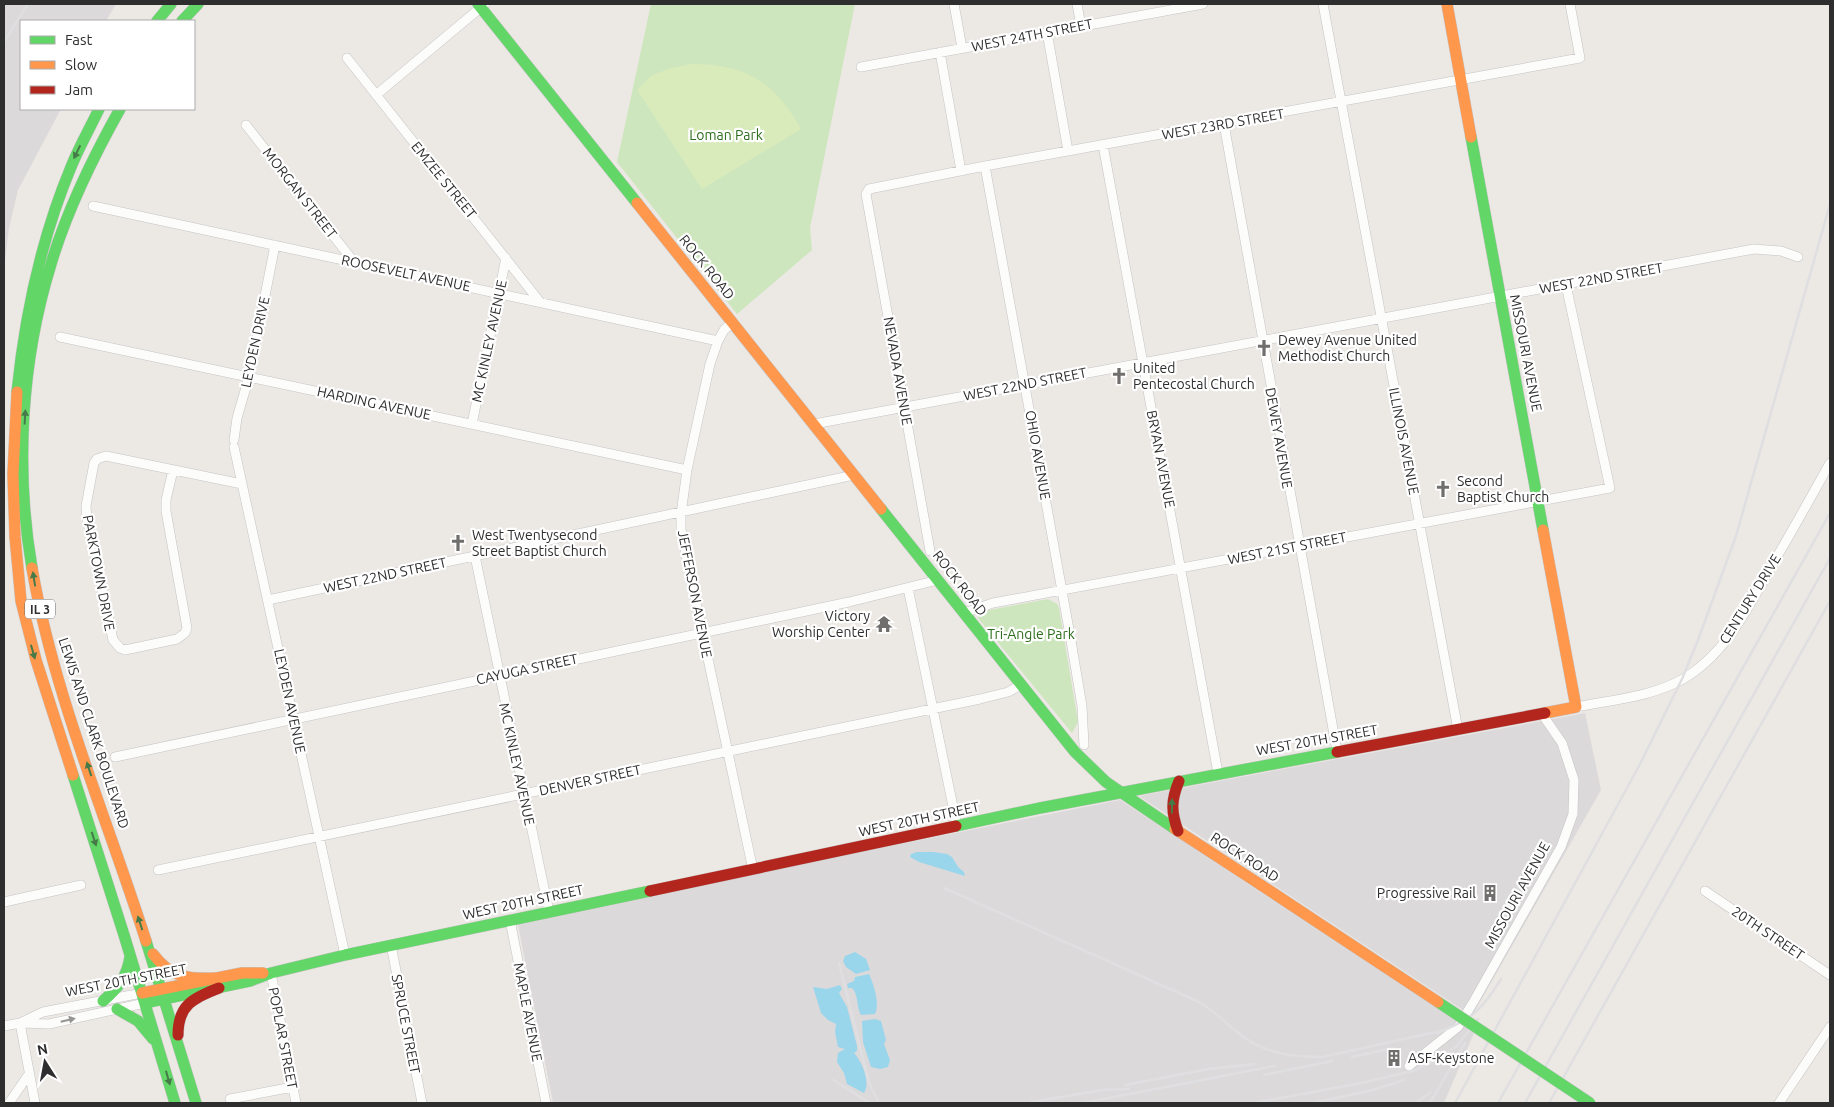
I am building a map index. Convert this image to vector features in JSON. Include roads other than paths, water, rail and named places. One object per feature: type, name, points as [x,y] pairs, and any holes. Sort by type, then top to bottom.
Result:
[{"type":"main road","points":[[158,20],[171,4]]},
{"type":"main road","points":[[183,20],[198,4]]},
{"type":"main road","name":"MISSOURI AVENUE","points":[[1447,4],[1576,707]]},
{"type":"main road","name":"ROCK ROAD","points":[[481,5],[1075,752],[1100,777],[1178,831],[1590,1103]]},
{"type":"main road","name":"IL 3","points":[[98,110],[85,134],[57,196],[43,236],[24,305],[16,343],[8,411],[7,489],[14,560],[30,642],[144,998],[175,1103]]},
{"type":"main road","name":"LEWIS AND CLARK BOULEVARD","points":[[119,110],[96,152],[75,198],[62,230],[45,286],[26,397],[24,478],[30,554],[44,627],[64,695],[147,945],[196,1103]]},
{"type":"main road","name":"WEST 20TH STREET","points":[[144,998],[218,983],[242,973],[271,973],[390,945],[1121,792],[1576,707]]},
{"type":"main road","points":[[1178,831],[1170,805],[1172,795],[1179,781]]},
{"type":"main road","points":[[147,945],[157,959],[174,974],[183,978],[218,983]]},
{"type":"main road","points":[[103,1001],[121,985],[128,969],[130,955]]},
{"type":"main road","points":[[179,1045],[178,1030],[182,1010],[188,1002],[218,983]]},
{"type":"main road","points":[[117,1009],[130,1014],[142,1025],[160,1051]]},
{"type":"street","points":[[954,4],[962,48]]},
{"type":"street","points":[[1077,4],[1081,26]]},
{"type":"street","name":"WEST 24TH STREET","points":[[861,67],[1201,4]]},
{"type":"street","name":"ILLINOIS AVENUE","points":[[1323,4],[1458,730]]},
{"type":"street","name":"WEST 23RD STREET","points":[[867,191],[869,189],[985,166],[1580,58],[1570,4]]},
{"type":"street","points":[[376,95],[481,5]]},
{"type":"street","points":[[1047,32],[1068,151]]},
{"type":"street","points":[[940,52],[961,171]]},
{"type":"street","name":"EMZEE STREET","points":[[347,58],[540,302]]},
{"type":"street","name":"DEWEY AVENUE","points":[[1224,124],[1337,751]]},
{"type":"street","name":"MORGAN STREET","points":[[246,125],[354,262]]},
{"type":"street","name":"BRYAN AVENUE","points":[[1102,145],[1182,567],[1195,653],[1218,774]]},
{"type":"street","name":"OHIO AVENUE","points":[[985,166],[1082,706],[1084,745]]},
{"type":"street","name":"NEVADA AVENUE","points":[[867,191],[866,194],[930,551]]},
{"type":"street","name":"ROOSEVELT AVENUE","points":[[92,206],[499,292],[718,341]]},
{"type":"street","name":"LEYDEN DRIVE","points":[[234,443],[239,410],[249,377],[275,245]]},
{"type":"street","name":"WEST 22ND STREET","points":[[814,424],[1754,250],[1781,251],[1798,257]]},
{"type":"street","name":"MC KINLEY AVENUE","points":[[472,424],[506,258]]},
{"type":"street","name":"WEST 21ST STREET","points":[[964,613],[993,603],[1610,488],[1566,284]]},
{"type":"street","name":"JEFFERSON AVENUE","points":[[732,322],[724,330],[718,341],[701,400],[687,470],[681,513],[681,529],[753,870]]},
{"type":"street","name":"HARDING AVENUE","points":[[60,336],[687,470]]},
{"type":"street","name":"LEYDEN AVENUE","points":[[234,443],[344,955]]},
{"type":"street","name":"PARKTOWN DRIVE","points":[[173,470],[166,500],[166,511],[187,628],[182,637],[177,640],[126,650],[120,648],[113,640],[87,518],[86,506],[92,467],[97,459],[106,456],[242,484]]},
{"type":"street","name":"CENTURY DRIVE","points":[[1576,707],[1658,690],[1682,679],[1714,656],[1745,613],[1830,463]]},
{"type":"street","name":"WEST 22ND STREET","points":[[268,600],[854,475]]},
{"type":"street","name":"MC KINLEY AVENUE","points":[[475,556],[549,912]]},
{"type":"street","name":"CAYUGA STREET","points":[[115,757],[702,633],[938,580]]},
{"type":"street","points":[[908,588],[957,826]]},
{"type":"street","name":"DENVER STREET","points":[[158,870],[1008,692],[1021,684]]},
{"type":"street","name":"MISSOURI AVENUE","points":[[1409,1066],[1458,1027],[1561,846],[1573,814],[1574,780],[1562,743],[1542,714]]},
{"type":"street","points":[[4,902],[81,886]]},
{"type":"street","name":"20TH STREET","points":[[1705,891],[1830,975]]},
{"type":"street","name":"MAPLE AVENUE","points":[[510,920],[546,1103]]},
{"type":"street","name":"SPRUCE STREET","points":[[390,945],[422,1103]]},
{"type":"street","name":"POPLAR STREET","points":[[271,973],[296,1103]]},
{"type":"street","name":"WEST 20TH STREET","points":[[20,1023],[43,1012],[103,1001],[144,998]]},
{"type":"street","name":"WEST 20TH STREET","points":[[4,1026],[20,1023],[49,1024],[117,1009],[144,998]]},
{"type":"street","points":[[20,1023],[35,1103]]},
{"type":"street","points":[[1779,1103],[1830,1027]]},
{"type":"street","points":[[9,1103],[29,1074]]},
{"type":"street","points":[[230,1099],[292,1087]]},
{"type":"water","points":[[917,852],[947,854],[952,857],[965,876],[919,862],[910,857],[911,854]]},
{"type":"water","points":[[855,952],[866,959],[870,970],[856,974],[846,967],[843,961],[845,956]]},
{"type":"water","points":[[869,974],[876,994],[877,1005],[875,1014],[861,1015],[856,994],[852,988],[848,988],[847,984],[854,981],[855,977]]},
{"type":"water","points":[[840,985],[842,989],[839,993],[847,1007],[857,1046],[857,1051],[854,1053],[863,1067],[866,1078],[867,1083],[864,1093],[847,1084],[844,1073],[837,1062],[838,1053],[845,1049],[838,1047],[835,1032],[836,1024],[828,1020],[821,1013],[813,987],[827,989]]},
{"type":"water","points":[[875,1019],[881,1021],[886,1040],[884,1044],[890,1060],[888,1067],[880,1069],[871,1067],[863,1042],[862,1021]]},
{"type":"railway","points":[[4,42],[28,4]]},
{"type":"railway","points":[[1455,1103],[1639,766],[1682,679],[1736,536],[1830,204]]},
{"type":"railway","points":[[1498,1103],[1830,513]]},
{"type":"railway","points":[[1525,1103],[1830,558]]},
{"type":"railway","points":[[1549,1103],[1830,601]]},
{"type":"railway","points":[[944,888],[1197,1001],[1247,1039],[1266,1049],[1288,1055],[1322,1057],[1445,1030]]},
{"type":"railway","points":[[839,963],[869,1083],[879,1103]]},
{"type":"railway","points":[[1438,1033],[1468,1018],[1488,999],[1501,979]]},
{"type":"railway","points":[[1254,1103],[1361,1083],[1412,1071],[1430,1063],[1457,1046],[1478,1019]]},
{"type":"railway","points":[[1430,1103],[1465,1043]]},
{"type":"railway","points":[[1352,1057],[1394,1048]]},
{"type":"railway","points":[[1264,1075],[1332,1061]]},
{"type":"railway","points":[[1125,1085],[1209,1069],[1254,1064]]},
{"type":"railway","points":[[1083,1103],[1275,1066]]},
{"type":"railway","points":[[833,1080],[870,1103]]},
{"type":"railway","points":[[1313,1103],[1373,1090],[1404,1080]]},
{"type":"railway","points":[[1031,1102],[1103,1090],[1129,1089]]},
{"type":"railway","points":[[1416,1103],[1431,1092]]},
{"type":"place","name":"Dewey Avenue United Methodist Church","points":[[1264,348]]},
{"type":"place","name":"United Pentecostal Church","points":[[1119,376]]},
{"type":"place","name":"Second Baptist Church","points":[[1443,489]]},
{"type":"place","name":"West Twentysecond Street Baptist Church","points":[[458,543]]},
{"type":"place","name":"Victory Worship Center","points":[[884,624]]},
{"type":"place","name":"Progressive Rail","points":[[1490,893]]},
{"type":"place","name":"ASF-Keystone","points":[[1394,1058]]},
{"type":"park label","name":"Loman Park","points":[[726,135]]},
{"type":"park label","name":"Tri-Angle Park","points":[[1031,634]]}]
